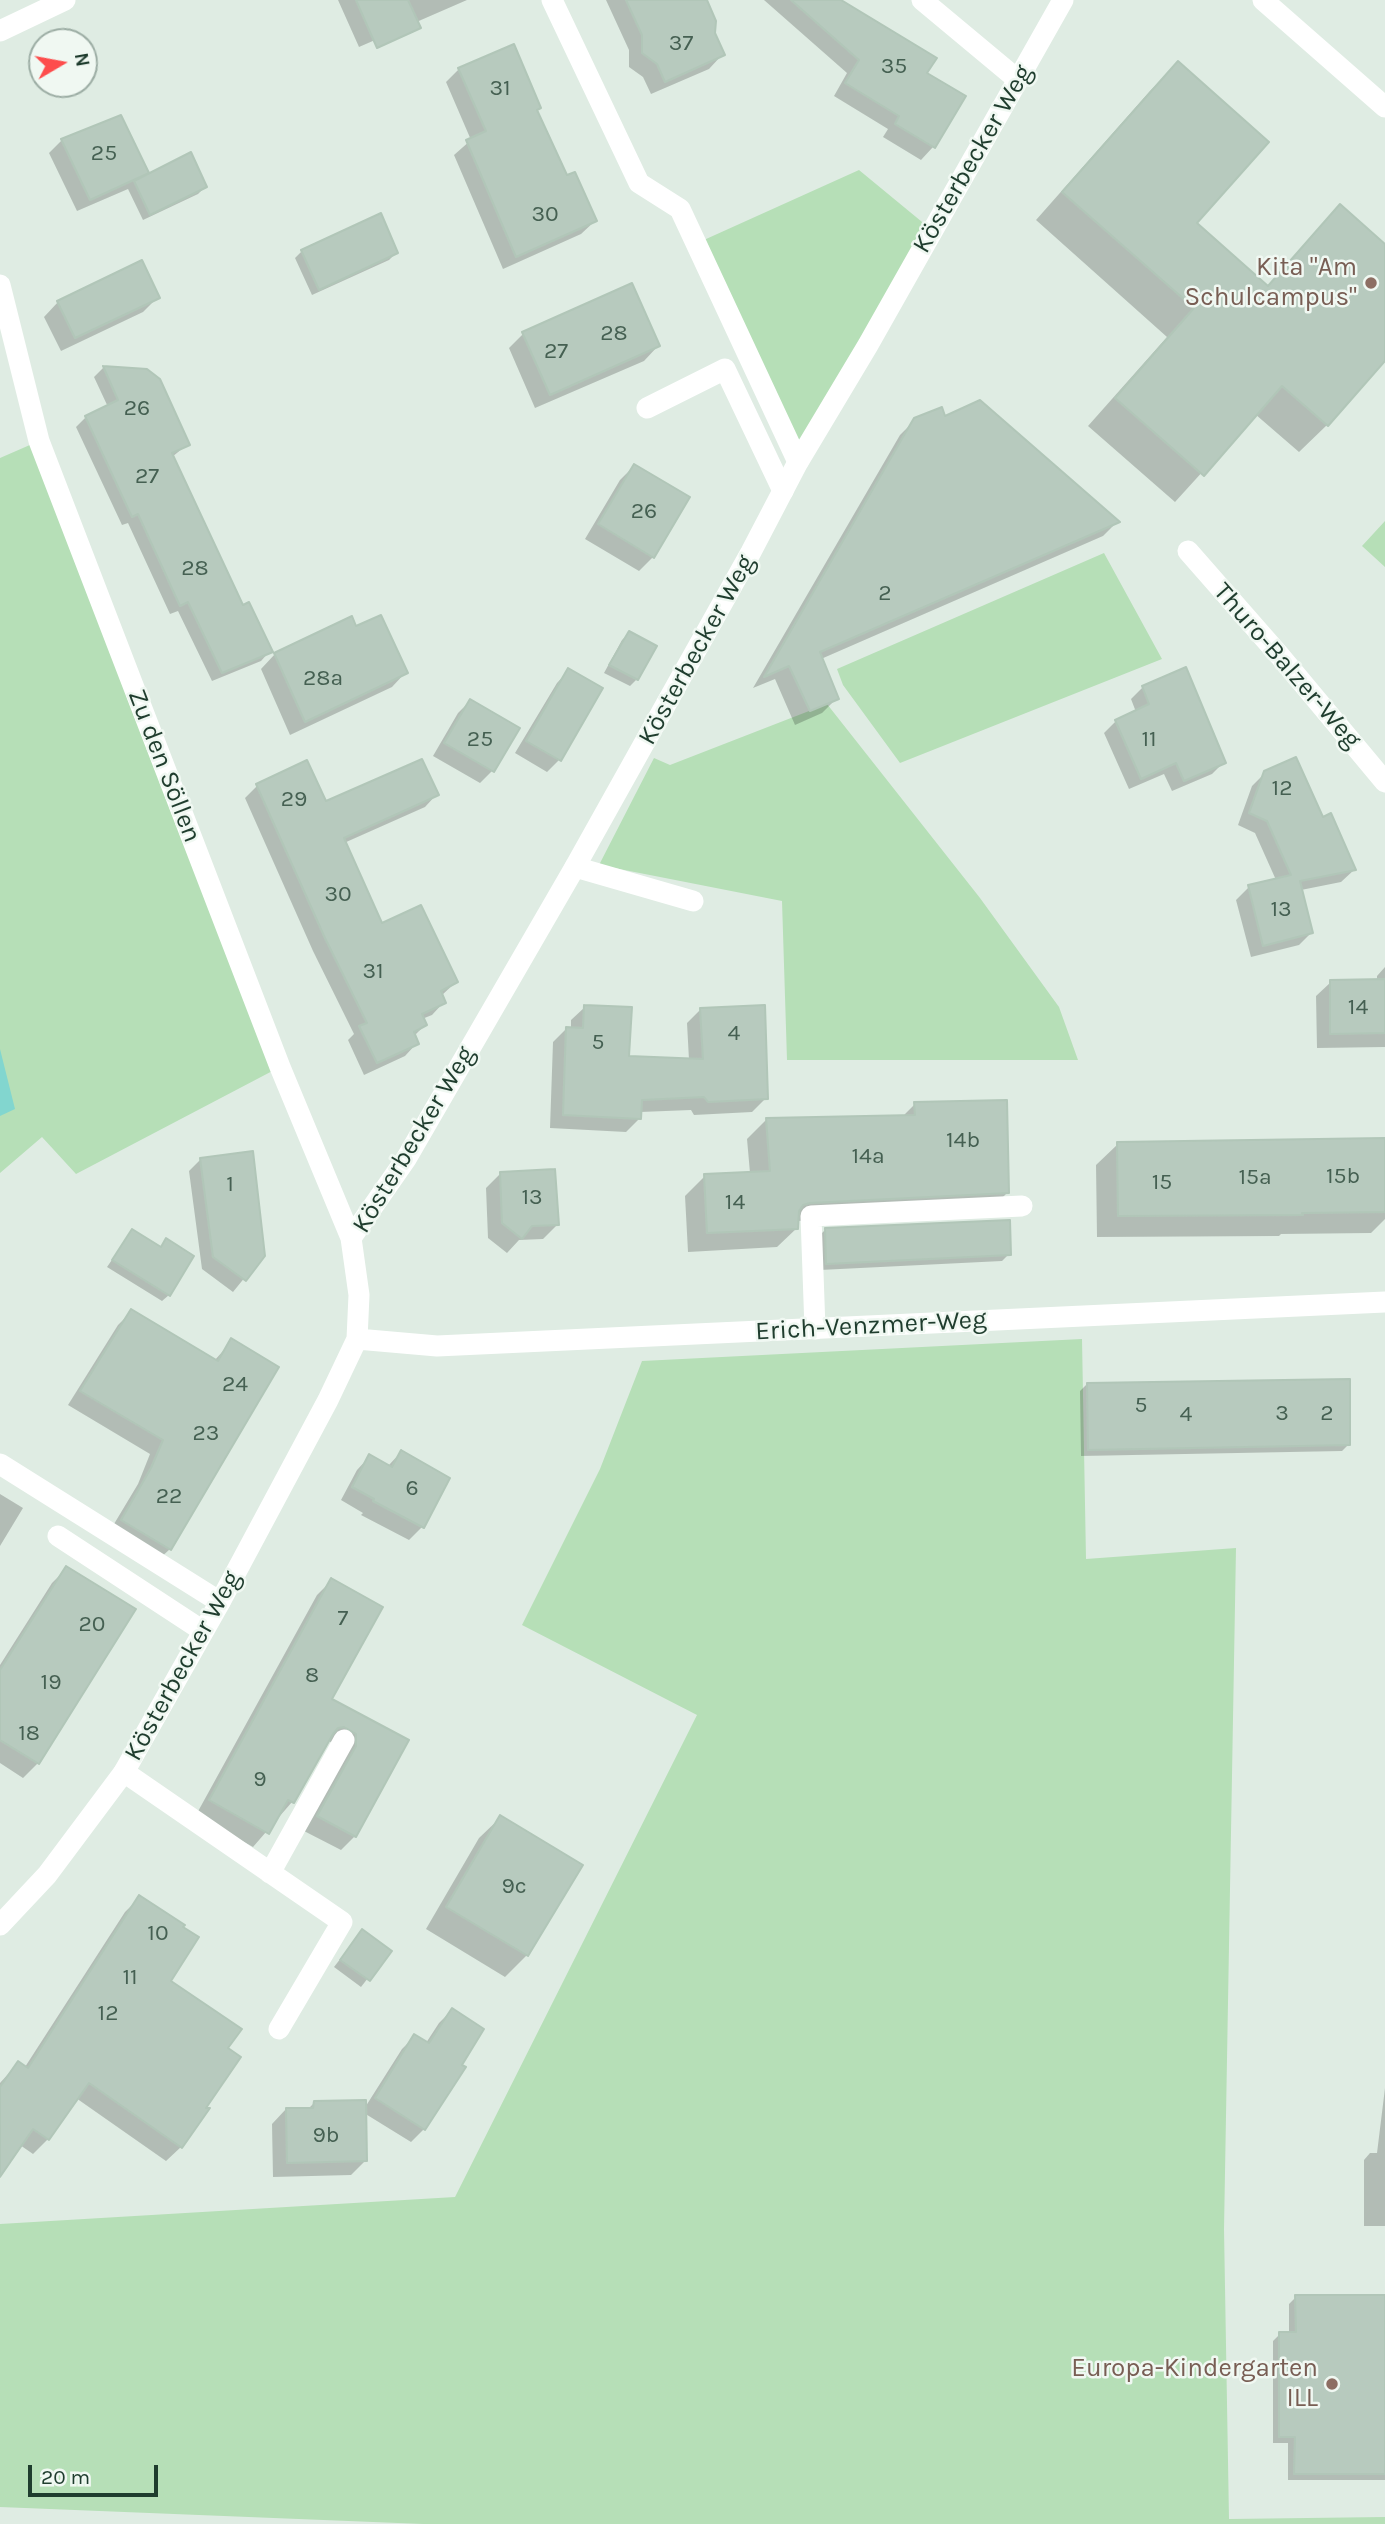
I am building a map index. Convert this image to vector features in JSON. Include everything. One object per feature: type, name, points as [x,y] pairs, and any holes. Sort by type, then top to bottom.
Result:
[{"type":"street","points":[[0,31],[65,0]]},
{"type":"street","points":[[552,0],[639,183],[680,209],[798,462]]},
{"type":"street","points":[[922,0],[1018,80]]},
{"type":"street","name":"Kösterbecker Weg","points":[[0,1926],[47,1875],[124,1772],[220,1602],[358,1339],[359,1295],[351,1238],[406,1158],[575,867],[798,462],[840,393],[1063,0]]},
{"type":"street","points":[[1263,0],[1385,107]]},
{"type":"street","name":"Zu den Söllen","points":[[0,285],[39,440],[275,1054],[351,1238]]},
{"type":"street","points":[[647,408],[725,369],[783,491]]},
{"type":"street","name":"Thuro-Balzer-Weg","points":[[1188,551],[1385,782]]},
{"type":"street","points":[[575,867],[693,901]]},
{"type":"street","points":[[815,1329],[811,1216],[1022,1206]]},
{"type":"street","name":"Erich-Venzmer-Weg","points":[[358,1339],[437,1346],[1385,1302]]},
{"type":"street","points":[[0,1464],[220,1602]]},
{"type":"street","points":[[58,1536],[203,1631]]},
{"type":"street","points":[[270,1873],[344,1740]]},
{"type":"street","points":[[124,1772],[342,1922],[279,2029]]},
{"type":"green space","points":[[859,170],[933,231],[798,462],[695,244]]},
{"type":"green space","points":[[39,441],[280,1067],[76,1174],[42,1137],[0,1173],[0,458]]},
{"type":"green space","points":[[1385,521],[1385,567],[1362,546]]},
{"type":"green space","points":[[1104,553],[1162,659],[900,763],[843,685],[837,669]]},
{"type":"green space","points":[[827,704],[980,898],[1059,1007],[1078,1060],[787,1060],[782,901],[599,865],[654,758],[670,765]]},
{"type":"green space","points":[[1082,1339],[1086,1559],[1236,1548],[1224,2229],[1229,2519],[1385,2517],[1385,2524],[423,2524],[0,2507],[0,2224],[455,2197],[697,1715],[522,1625],[600,1469],[642,1361]]},
{"type":"water","points":[[0,1049],[15,1109],[0,1116]]},
{"type":"building","points":[[356,0],[408,0],[421,28],[377,48]]},
{"type":"building","points":[[626,0],[707,0],[716,21],[715,33],[725,55],[665,82],[657,64],[642,53],[642,35]]},
{"type":"building","points":[[791,0],[841,0],[937,58],[927,73],[966,96],[935,148],[895,124],[899,116],[845,83],[859,60]]},
{"type":"building","points":[[514,44],[541,108],[537,110],[567,175],[575,172],[597,221],[516,257],[466,140],[486,131],[458,68]]},
{"type":"building","points":[[1178,61],[1269,142],[1197,223],[1268,286],[1340,204],[1385,244],[1385,361],[1328,426],[1282,386],[1204,476],[1115,398],[1194,308],[1062,192]]},
{"type":"building","points":[[121,115],[149,173],[90,200],[61,139]]},
{"type":"building","points":[[191,152],[207,187],[150,215],[134,181]]},
{"type":"building","points":[[381,213],[398,253],[319,290],[301,250]]},
{"type":"building","points":[[142,260],[160,298],[75,338],[57,301]]},
{"type":"building","points":[[632,283],[660,346],[550,395],[522,332]]},
{"type":"building","points":[[103,366],[147,369],[160,379],[190,445],[172,453],[243,605],[249,602],[273,652],[222,673],[188,602],[180,606],[138,514],[132,517],[85,416],[118,400]]},
{"type":"building","points":[[980,400],[1120,522],[820,652],[839,699],[810,711],[789,666],[764,677],[914,418],[942,407],[945,416]]},
{"type":"building","points":[[634,464],[690,497],[654,558],[598,524]]},
{"type":"building","points":[[381,615],[408,673],[305,722],[274,653],[352,616],[356,626]]},
{"type":"building","points":[[629,631],[657,646],[638,680],[609,665]]},
{"type":"building","points":[[1186,667],[1226,763],[1184,781],[1176,763],[1141,779],[1115,720],[1149,704],[1142,686]]},
{"type":"building","points":[[568,668],[603,688],[561,761],[526,741]]},
{"type":"building","points":[[470,699],[520,728],[494,772],[444,743]]},
{"type":"building","points":[[1296,757],[1323,817],[1331,813],[1356,870],[1300,881],[1313,933],[1263,946],[1248,885],[1291,875],[1267,821],[1249,813],[1264,771]]},
{"type":"building","points":[[422,759],[439,795],[344,838],[382,923],[421,905],[458,982],[441,991],[446,1003],[422,1014],[427,1025],[414,1032],[419,1044],[377,1063],[359,1026],[367,1023],[325,938],[256,784],[307,760],[326,801]]},
{"type":"building","points":[[1385,979],[1385,1033],[1330,1034],[1330,980]]},
{"type":"building","points":[[584,1005],[632,1007],[629,1056],[703,1059],[700,1008],[765,1005],[768,1099],[708,1102],[704,1097],[642,1100],[641,1119],[563,1115],[566,1027],[583,1028]]},
{"type":"building","points":[[1007,1100],[1009,1193],[810,1203],[803,1205],[799,1211],[798,1229],[707,1233],[704,1174],[770,1171],[766,1118],[915,1115],[914,1102]]},
{"type":"building","points":[[1385,1138],[1385,1212],[1118,1216],[1117,1142]]},
{"type":"building","points":[[253,1151],[265,1256],[246,1281],[213,1257],[200,1158]]},
{"type":"building","points":[[555,1169],[559,1225],[532,1226],[522,1239],[502,1223],[500,1172]]},
{"type":"building","points":[[1010,1220],[1011,1255],[826,1264],[825,1228]]},
{"type":"building","points":[[132,1229],[161,1247],[166,1238],[194,1256],[170,1296],[112,1260]]},
{"type":"building","points":[[131,1309],[218,1361],[231,1338],[279,1367],[171,1550],[121,1520],[151,1468],[163,1440],[80,1391]]},
{"type":"building","points":[[1350,1379],[1350,1445],[1088,1450],[1087,1383]]},
{"type":"building","points":[[401,1450],[450,1478],[424,1528],[352,1487],[369,1454],[392,1467]]},
{"type":"building","points":[[66,1566],[136,1609],[39,1764],[0,1740],[0,1670]]},
{"type":"building","points":[[331,1578],[383,1607],[332,1699],[409,1740],[356,1837],[317,1816],[356,1746],[356,1734],[344,1727],[338,1728],[333,1734],[294,1803],[288,1800],[269,1834],[209,1800]]},
{"type":"building","points":[[500,1815],[583,1865],[528,1956],[446,1907]]},
{"type":"building","points":[[139,1895],[199,1937],[171,1981],[242,2029],[228,2048],[241,2057],[182,2148],[89,2083],[49,2140],[33,2129],[0,2177],[0,2087],[18,2061],[28,2068]]},
{"type":"building","points":[[362,1929],[392,1951],[370,1981],[340,1960]]},
{"type":"building","points":[[452,2008],[484,2029],[462,2065],[466,2067],[425,2130],[375,2098],[414,2034],[429,2043]]},
{"type":"building","points":[[366,2100],[367,2161],[287,2163],[286,2108],[313,2108],[314,2101]]},
{"type":"building","name":"Europa-Kindergarten ILL","points":[[1295,2295],[1385,2295],[1385,2474],[1294,2474],[1295,2437],[1279,2437],[1279,2332],[1296,2332]]},
{"type":"place","name":"Kita \"Am Schulcampus\"","points":[[1371,283]]},
{"type":"place","name":"Europa-Kindergarten ILL","points":[[1332,2384]]}]
